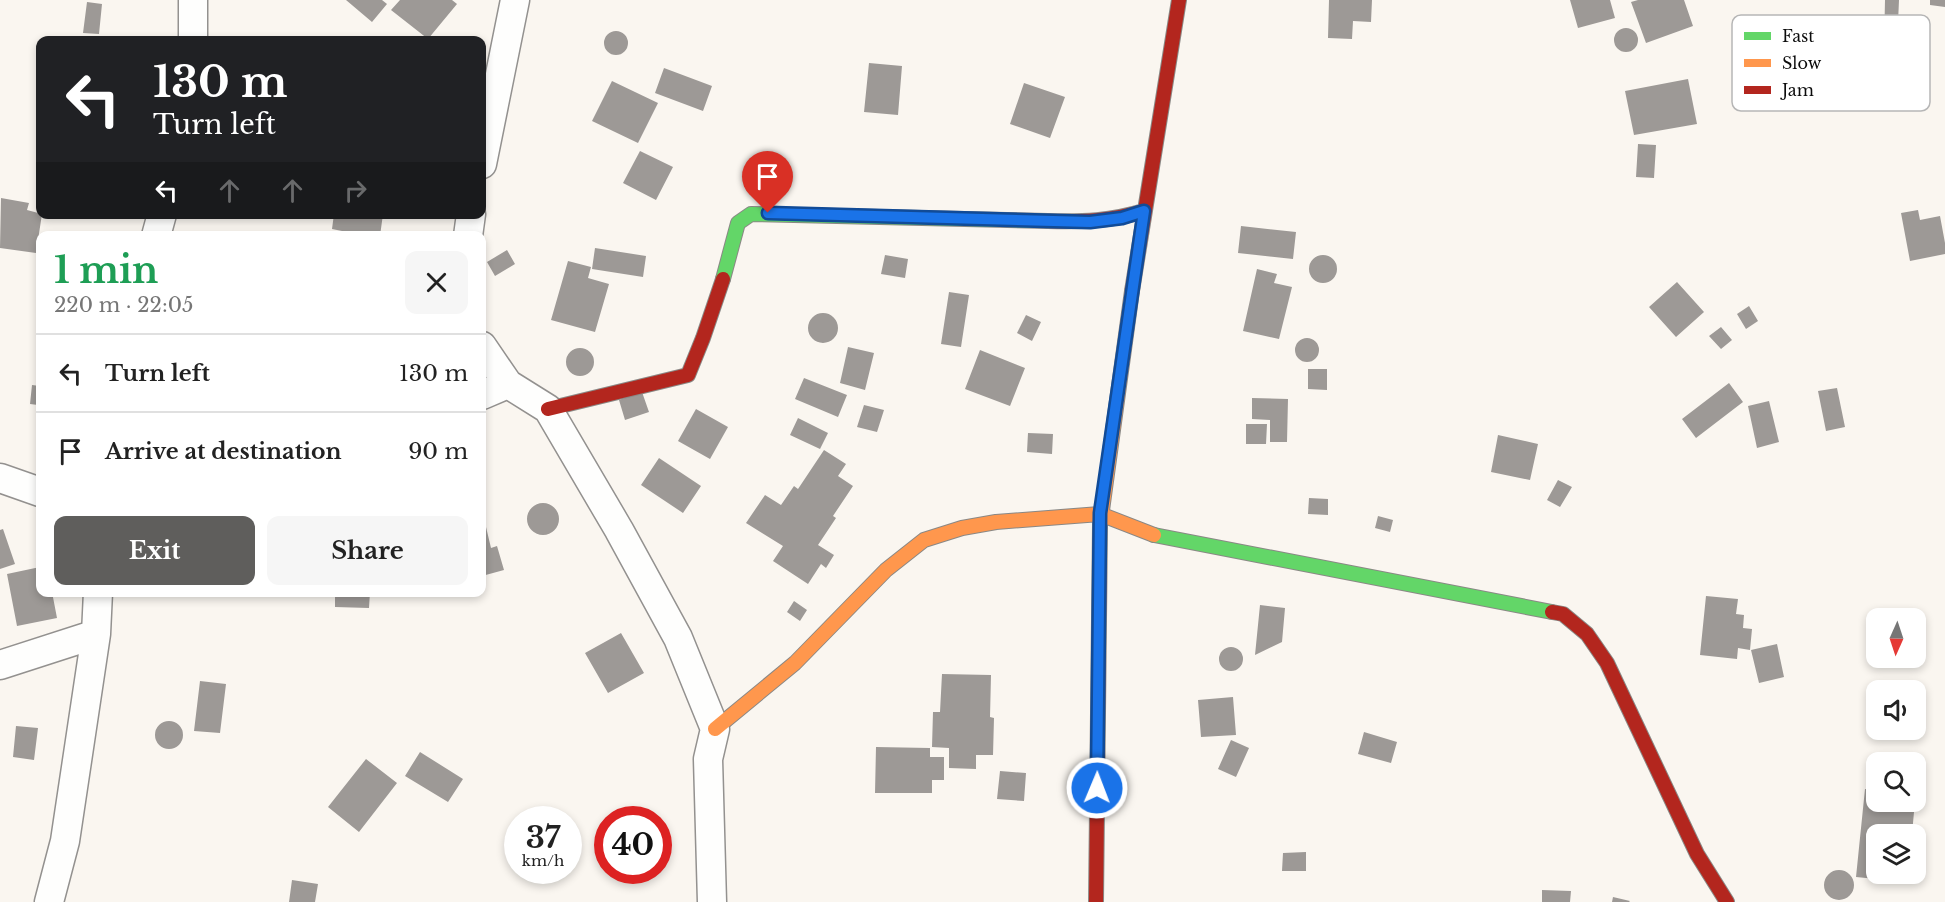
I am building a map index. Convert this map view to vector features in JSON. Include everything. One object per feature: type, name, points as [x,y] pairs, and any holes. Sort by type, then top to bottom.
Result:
[{"type":"street","points":[[193,0],[193,36]]},
{"type":"street","points":[[486,144],[515,0]]},
{"type":"street","points":[[1096,902],[1100,513],[1144,211],[1179,0]]},
{"type":"street","points":[[548,409],[688,375],[702,341],[729,259],[738,223],[751,214],[1090,222],[1122,218],[1144,211]]},
{"type":"street","points":[[486,352],[508,384],[548,409],[619,530],[678,638],[716,729]]},
{"type":"street","points":[[486,393],[508,384]]},
{"type":"street","points":[[0,478],[36,491]]},
{"type":"street","points":[[712,902],[708,759],[716,729],[795,663],[886,570],[924,540],[962,528],[996,522],[1100,513],[1148,534],[1563,615],[1587,634],[1606,663],[1697,854],[1727,902]]},
{"type":"street","points":[[49,902],[66,841],[96,634],[98,597]]},
{"type":"street","points":[[0,665],[96,634]]},
{"type":"building","points":[[346,0],[382,0],[387,4],[372,22]]},
{"type":"building","points":[[400,0],[452,0],[457,4],[430,36],[424,36],[391,10]]},
{"type":"building","points":[[1329,0],[1372,0],[1371,22],[1353,21],[1352,39],[1328,38]]},
{"type":"building","points":[[1570,0],[1610,0],[1615,18],[1578,28]]},
{"type":"building","points":[[1684,0],[1693,26],[1646,43],[1631,2]]},
{"type":"building","points":[[1885,0],[1899,0],[1898,15],[1885,15]]},
{"type":"building","points":[[1930,0],[1945,0],[1945,7],[1930,5]]},
{"type":"building","points":[[87,2],[102,4],[99,34],[83,33]]},
{"type":"building","points":[[1626,28],[1635,31],[1638,40],[1635,49],[1626,52],[1617,49],[1614,40],[1617,31]]},
{"type":"building","points":[[616,31],[624,35],[628,43],[624,51],[616,55],[608,51],[604,43],[608,35]]},
{"type":"building","points":[[869,63],[902,66],[898,115],[864,112]]},
{"type":"building","points":[[664,68],[712,86],[703,111],[655,93]]},
{"type":"building","points":[[1688,79],[1697,124],[1634,135],[1625,91]]},
{"type":"building","points":[[612,81],[658,103],[638,143],[592,121]]},
{"type":"building","points":[[1024,83],[1065,97],[1050,138],[1010,124]]},
{"type":"building","points":[[1638,144],[1656,145],[1654,178],[1636,177]]},
{"type":"building","points":[[640,151],[673,167],[656,200],[623,183]]},
{"type":"building","points":[[1,198],[29,203],[27,210],[36,212],[36,219],[41,219],[39,231],[36,231],[36,253],[0,248]]},
{"type":"building","points":[[1918,210],[1920,220],[1940,216],[1945,254],[1910,261],[1901,213]]},
{"type":"building","points":[[333,219],[382,219],[381,231],[332,229]]},
{"type":"building","points":[[1241,226],[1296,232],[1293,259],[1238,253]]},
{"type":"building","points":[[595,248],[646,256],[643,277],[592,269]]},
{"type":"building","points":[[507,250],[515,264],[495,276],[487,262]]},
{"type":"building","points":[[885,255],[908,259],[905,278],[881,274]]},
{"type":"building","points":[[1323,255],[1333,259],[1337,269],[1333,279],[1323,283],[1313,279],[1309,269],[1313,259]]},
{"type":"building","points":[[568,261],[591,267],[588,278],[609,284],[595,332],[551,320]]},
{"type":"building","points":[[1257,269],[1277,274],[1274,283],[1292,287],[1279,339],[1243,331]]},
{"type":"building","points":[[1677,282],[1704,312],[1676,337],[1649,307]]},
{"type":"building","points":[[949,292],[969,295],[961,347],[941,344]]},
{"type":"building","points":[[1749,306],[1758,321],[1746,329],[1737,314]]},
{"type":"building","points":[[823,313],[834,317],[838,328],[834,339],[823,343],[812,339],[808,328],[812,317]]},
{"type":"building","points":[[1026,315],[1041,322],[1032,341],[1017,333]]},
{"type":"building","points":[[1721,327],[1732,340],[1721,349],[1709,336]]},
{"type":"building","points":[[1307,338],[1315,342],[1319,350],[1315,358],[1307,362],[1299,358],[1295,350],[1299,342]]},
{"type":"building","points":[[848,347],[874,353],[865,390],[840,383]]},
{"type":"building","points":[[580,348],[590,352],[594,362],[590,372],[580,376],[570,372],[566,362],[570,352]]},
{"type":"building","points":[[980,350],[1025,368],[1010,406],[965,389]]},
{"type":"building","points":[[1308,369],[1327,369],[1327,390],[1308,389]]},
{"type":"building","points":[[804,378],[847,395],[838,417],[795,399]]},
{"type":"building","points":[[1729,383],[1743,402],[1696,438],[1682,419]]},
{"type":"building","points":[[32,385],[36,386],[36,405],[30,404]]},
{"type":"building","points":[[1837,388],[1845,427],[1826,431],[1818,391]]},
{"type":"building","points":[[642,392],[649,412],[625,420],[619,400]]},
{"type":"building","points":[[1252,398],[1288,399],[1287,442],[1270,442],[1270,420],[1252,419]]},
{"type":"building","points":[[1769,401],[1779,442],[1757,448],[1748,406]]},
{"type":"building","points":[[864,405],[884,410],[877,432],[857,427]]},
{"type":"building","points":[[696,409],[728,427],[710,459],[678,441]]},
{"type":"building","points":[[798,418],[828,433],[820,449],[790,435]]},
{"type":"building","points":[[1246,424],[1267,424],[1266,444],[1246,444]]},
{"type":"building","points":[[1028,433],[1053,434],[1052,454],[1027,452]]},
{"type":"building","points":[[1498,435],[1538,444],[1530,480],[1491,472]]},
{"type":"building","points":[[824,450],[846,464],[838,476],[853,486],[833,516],[836,518],[818,545],[834,555],[826,568],[821,564],[808,584],[773,561],[783,546],[746,523],[765,495],[781,505],[794,486],[798,489]]},
{"type":"building","points":[[659,458],[701,486],[683,513],[641,485]]},
{"type":"building","points":[[1558,480],[1572,487],[1560,507],[1547,500]]},
{"type":"building","points":[[1309,498],[1328,499],[1328,515],[1308,514]]},
{"type":"building","points":[[543,503],[554,508],[559,519],[554,530],[543,535],[532,530],[527,519],[532,508]]},
{"type":"building","points":[[1378,516],[1393,520],[1390,532],[1375,528]]},
{"type":"building","points":[[486,527],[491,548],[497,546],[504,570],[486,575]]},
{"type":"building","points":[[3,529],[15,564],[0,569],[0,530]]},
{"type":"building","points":[[36,568],[36,597],[53,597],[57,618],[17,626],[7,574]]},
{"type":"building","points":[[1706,596],[1738,599],[1736,614],[1744,615],[1743,628],[1752,629],[1750,650],[1738,648],[1737,659],[1700,655]]},
{"type":"building","points":[[335,597],[370,597],[369,608],[335,607]]},
{"type":"building","points":[[794,601],[807,610],[800,621],[787,612]]},
{"type":"building","points":[[1260,605],[1285,608],[1282,642],[1255,655]]},
{"type":"building","points":[[621,633],[644,673],[608,693],[585,653]]},
{"type":"building","points":[[1777,644],[1784,677],[1759,683],[1751,650]]},
{"type":"building","points":[[1231,647],[1236,648],[1242,654],[1242,664],[1236,670],[1231,671],[1226,670],[1220,664],[1219,659],[1220,654],[1226,648]]},
{"type":"building","points":[[942,674],[991,675],[990,717],[994,718],[993,755],[976,755],[976,769],[949,768],[949,748],[932,747],[933,712],[940,712]]},
{"type":"building","points":[[200,681],[226,684],[220,733],[194,731]]},
{"type":"building","points":[[1233,697],[1236,735],[1201,737],[1198,700]]},
{"type":"building","points":[[169,721],[179,725],[183,735],[179,745],[169,749],[159,745],[155,735],[159,725]]},
{"type":"building","points":[[16,726],[38,728],[34,760],[13,757]]},
{"type":"building","points":[[1364,732],[1397,742],[1391,763],[1358,754]]},
{"type":"building","points":[[1231,740],[1249,748],[1236,777],[1218,769]]},
{"type":"building","points":[[876,747],[930,748],[930,757],[944,757],[944,780],[932,780],[932,793],[875,793]]},
{"type":"building","points":[[420,752],[463,779],[448,802],[405,776]]},
{"type":"building","points":[[366,759],[397,783],[359,832],[328,807]]},
{"type":"building","points":[[1000,771],[1026,773],[1024,801],[997,799]]},
{"type":"building","points":[[1866,789],[1866,812],[1914,812],[1913,824],[1866,824],[1866,878],[1856,877]]},
{"type":"building","points":[[1306,852],[1306,871],[1282,871],[1283,853]]},
{"type":"building","points":[[1839,870],[1845,871],[1853,879],[1853,891],[1845,899],[1839,900],[1833,899],[1825,891],[1824,885],[1825,879],[1833,871]]},
{"type":"building","points":[[292,880],[318,884],[315,902],[289,902]]},
{"type":"building","points":[[1542,890],[1571,891],[1570,902],[1542,902]]},
{"type":"building","points":[[1613,897],[1630,901],[1612,902]]},
{"type":"traffic: fast","points":[[723,279],[738,223],[751,214],[1048,221]]},
{"type":"traffic: fast","points":[[1154,535],[1552,612]]},
{"type":"traffic: slow","points":[[1100,525],[1132,291]]},
{"type":"traffic: slow","points":[[715,729],[795,663],[886,570],[924,540],[962,528],[996,522],[1100,514],[1154,535]]},
{"type":"traffic: jam","points":[[1132,291],[1179,0]]},
{"type":"traffic: jam","points":[[1048,221],[1097,220],[1144,211]]},
{"type":"traffic: jam","points":[[548,409],[688,375],[723,279]]},
{"type":"traffic: jam","points":[[1096,902],[1100,525]]},
{"type":"traffic: jam","points":[[1552,612],[1563,614],[1587,634],[1607,663],[1697,854],[1727,902]]},
{"type":"route","points":[[768,213],[1090,222],[1122,218],[1144,211],[1100,513],[1097,788]]}]
